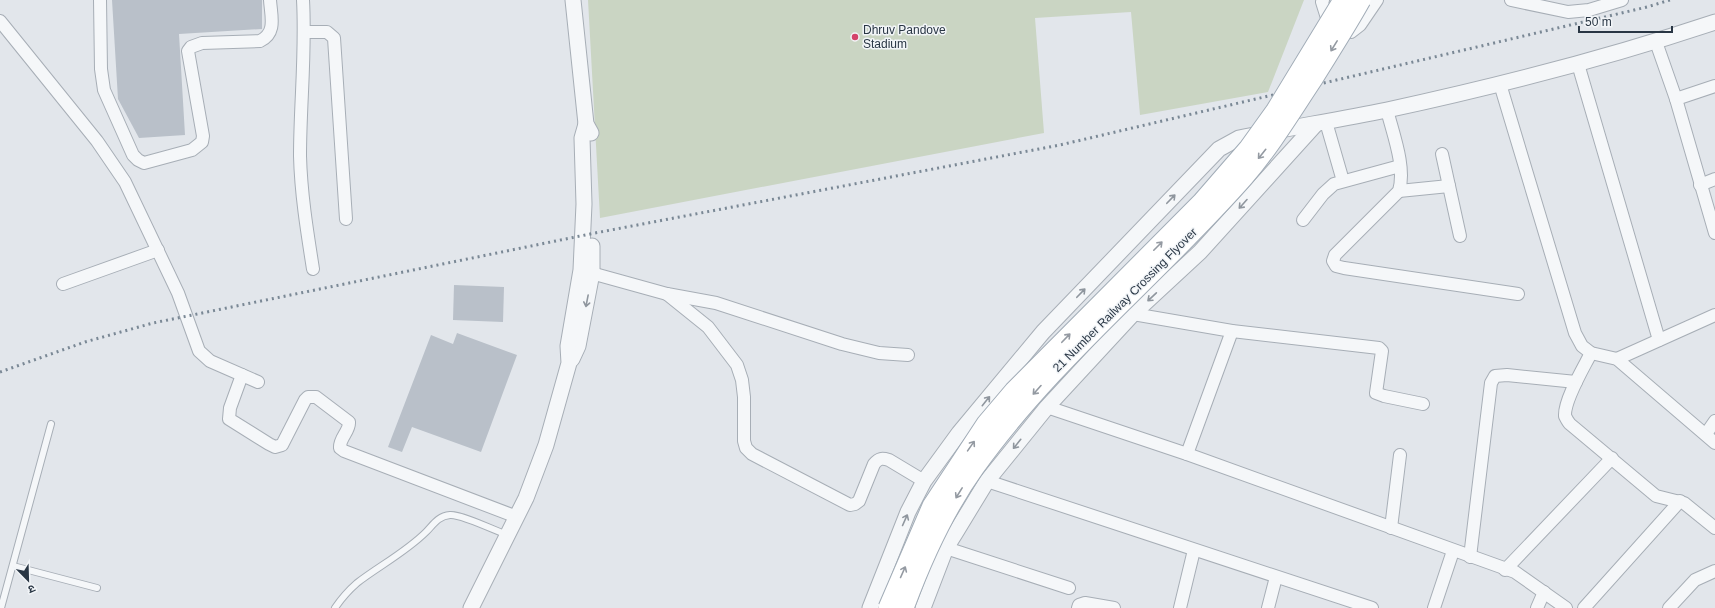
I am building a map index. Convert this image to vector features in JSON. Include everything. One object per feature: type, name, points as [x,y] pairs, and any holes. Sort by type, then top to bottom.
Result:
[{"type":"main road","name":"21 Number Railway Crossing Flyover","points":[[888,608],[932,506],[986,424],[1020,386],[1202,202],[1248,149],[1280,104],[1343,0]]},
{"type":"main road","name":"21 Number Railway Crossing Flyover","points":[[904,608],[927,551],[947,512],[979,462],[1003,430],[1051,374],[1214,209],[1245,175],[1268,147],[1295,107],[1361,0]]},
{"type":"street","points":[[100,0],[101,69],[104,90],[133,155],[144,163],[192,150],[202,142],[203,136],[188,51],[191,46],[202,43],[260,41],[268,38],[271,33],[272,24],[270,0]]},
{"type":"street","points":[[303,0],[305,32],[301,179],[313,269]]},
{"type":"street","points":[[566,0],[576,16]]},
{"type":"street","points":[[471,608],[517,517],[546,445],[569,363],[576,354],[578,346],[587,272],[592,138],[586,124],[576,16],[573,0]]},
{"type":"street","points":[[1323,0],[1322,2],[1327,18],[1351,32],[1360,25],[1377,0]]},
{"type":"street","points":[[1511,0],[1546,8],[1573,12],[1589,10],[1622,0]]},
{"type":"street","points":[[0,21],[115,165],[128,187],[178,293],[199,351],[210,360],[258,382]]},
{"type":"street","points":[[870,608],[896,540],[924,481],[959,433],[1219,149],[1239,138],[1387,110],[1500,84],[1656,42],[1715,22]]},
{"type":"street","points":[[305,32],[327,32],[334,38],[346,219]]},
{"type":"street","points":[[1656,42],[1676,99],[1715,233]]},
{"type":"street","points":[[1578,64],[1659,340]]},
{"type":"street","points":[[1500,84],[1575,333],[1582,346],[1591,353],[1617,359],[1715,443]]},
{"type":"street","points":[[1676,99],[1715,86]]},
{"type":"street","points":[[1387,110],[1400,166],[1402,182],[1399,191],[1335,255],[1333,261],[1336,266],[1518,294]]},
{"type":"street","points":[[1321,123],[1343,181]]},
{"type":"street","points":[[923,608],[946,548],[988,481],[1047,407],[1067,378],[1200,252],[1321,123]]},
{"type":"street","points":[[1442,154],[1460,236]]},
{"type":"street","points":[[1303,220],[1323,194],[1334,184],[1400,166]]},
{"type":"street","points":[[1700,185],[1715,179]]},
{"type":"street","points":[[1399,191],[1449,186]]},
{"type":"street","points":[[63,284],[158,250]]},
{"type":"street","points":[[587,272],[667,294],[716,303],[842,344],[879,353],[908,355]]},
{"type":"street","points":[[667,294],[708,327],[736,365],[742,380],[744,397],[744,441],[746,448],[752,454],[850,504],[855,504],[859,501],[874,464],[878,459],[883,458],[889,460],[924,481]]},
{"type":"street","points":[[1133,314],[1232,331],[1379,348],[1382,351],[1376,388],[1378,395],[1423,404]]},
{"type":"street","points":[[1617,359],[1715,315]]},
{"type":"street","points":[[1187,454],[1232,331]]},
{"type":"street","points":[[1591,353],[1576,382],[1565,416],[1570,424],[1656,496],[1680,502],[1688,506],[1715,528]]},
{"type":"street","points":[[242,375],[230,408],[229,419],[269,444],[278,447],[282,445],[305,400],[308,397],[316,397],[349,422],[349,426],[340,444],[340,448],[344,451],[517,517]]},
{"type":"street","points":[[1470,557],[1491,382],[1495,376],[1507,375],[1576,382]]},
{"type":"street","points":[[1047,407],[1187,454],[1522,576],[1566,608]]},
{"type":"street","points":[[1706,434],[1715,420]]},
{"type":"street","points":[[1391,528],[1400,455]]},
{"type":"street","points":[[1505,570],[1612,458]]},
{"type":"street","points":[[988,481],[1372,608]]},
{"type":"street","points":[[1584,608],[1680,502]]},
{"type":"street","points":[[946,548],[1069,588]]},
{"type":"street","points":[[1180,608],[1194,550]]},
{"type":"street","points":[[1434,608],[1453,551]]},
{"type":"street","points":[[1669,608],[1695,580],[1715,571]]},
{"type":"street","points":[[1268,608],[1276,577]]},
{"type":"street","points":[[1538,608],[1544,592]]},
{"type":"street","points":[[1078,608],[1079,605],[1085,603],[1114,608]]},
{"type":"lane","points":[[1,608],[51,424]]},
{"type":"lane","points":[[335,608],[346,593],[357,583],[420,537],[444,516],[452,515],[460,517],[508,535]]},
{"type":"lane","points":[[13,566],[97,588]]},
{"type":"green space","points":[[588,0],[1304,0],[1268,92],[1140,115],[1131,12],[1035,18],[1044,133],[600,218]]},
{"type":"building","points":[[112,0],[262,0],[262,29],[179,34],[185,135],[139,138],[118,99]]},
{"type":"building","points":[[454,285],[504,287],[503,322],[453,320]]},
{"type":"building","points":[[457,333],[517,355],[481,452],[412,427],[402,452],[388,447],[431,335],[453,344]]},
{"type":"railway","points":[[0,372],[85,342],[153,323],[595,233],[1060,145],[1647,7],[1670,0]]},
{"type":"place","name":"Dhruv Pandove Stadium","points":[[855,37]]}]
